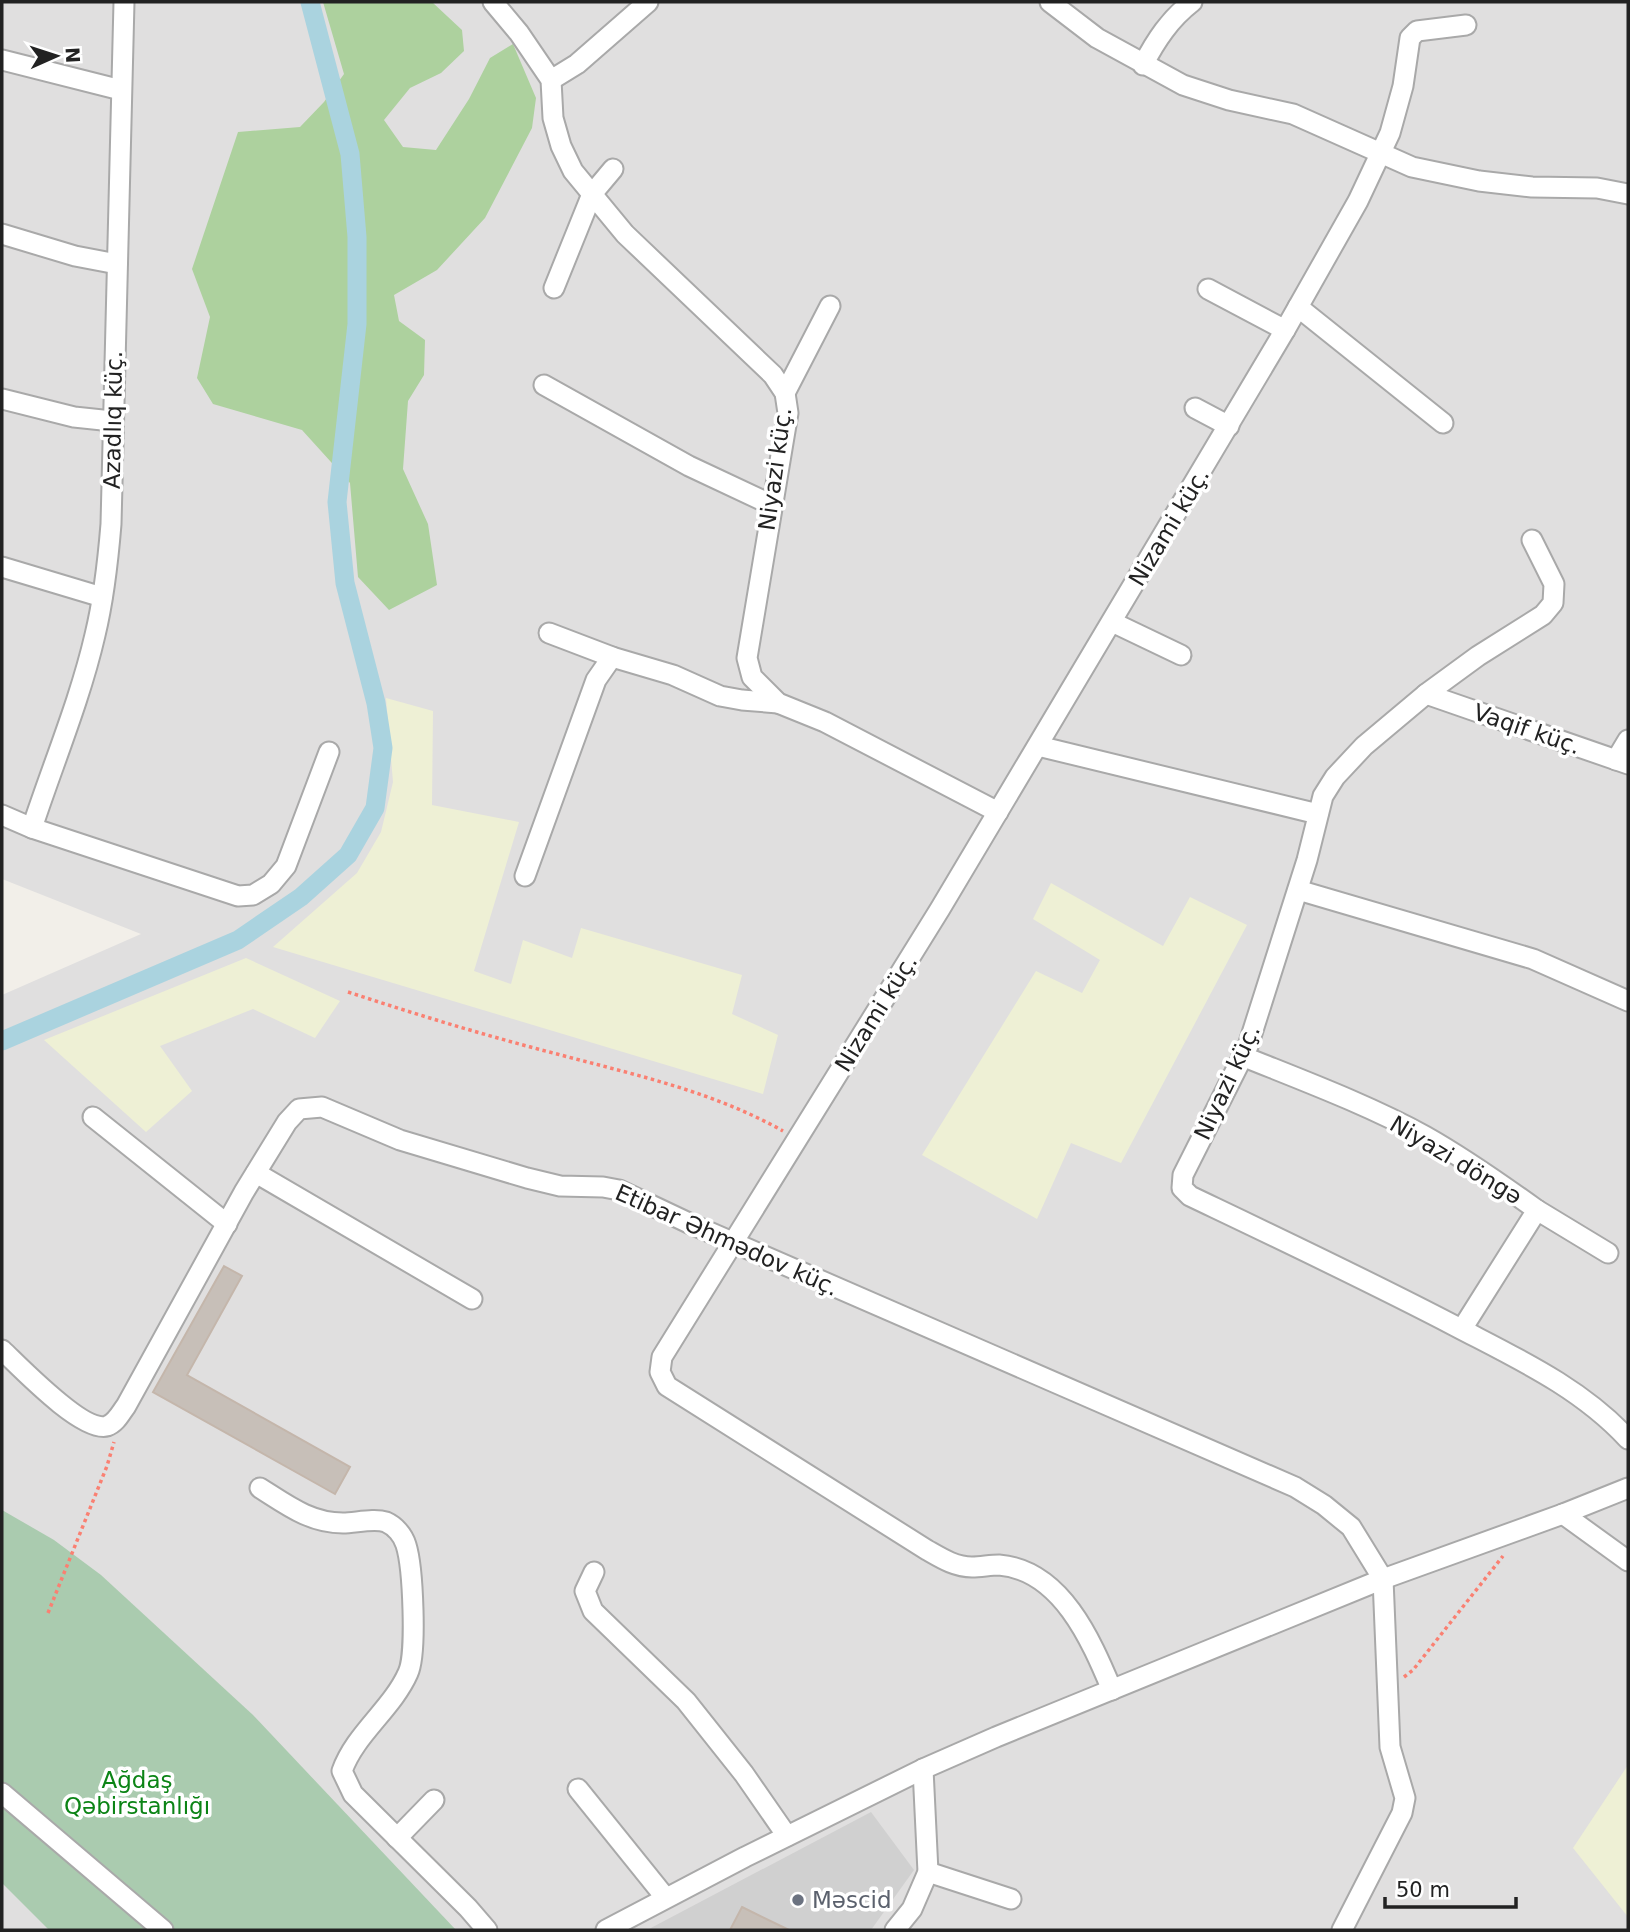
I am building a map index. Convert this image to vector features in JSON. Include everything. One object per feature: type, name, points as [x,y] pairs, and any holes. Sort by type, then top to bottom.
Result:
[{"type":"street","name":"Azadlıq küç.","points":[[32,828],[85,671],[102,597],[111,524],[124,2]]},
{"type":"street","points":[[493,2],[519,33],[551,80],[577,64],[648,2]]},
{"type":"street","points":[[1050,2],[1097,38],[1143,65],[1195,89],[1229,100],[1293,114],[1412,167],[1479,181],[1532,187],[1597,188],[1628,194]]},
{"type":"street","points":[[1143,65],[1158,36],[1172,19],[1192,2]]},
{"type":"street","name":"Nizami küç.","points":[[1112,1690],[1092,1644],[1069,1606],[1042,1582],[1023,1570],[999,1565],[968,1567],[950,1562],[667,1386],[660,1372],[662,1357],[998,812],[1285,330],[1358,201],[1390,133],[1403,86],[1410,38],[1417,31],[1466,25]]},
{"type":"street","points":[[2,60],[121,90]]},
{"type":"street","name":"Niyazi küç.","points":[[551,80],[553,118],[561,146],[573,171],[625,234],[773,375],[785,393],[788,413],[747,658],[751,677],[778,703],[816,718],[998,812]]},
{"type":"street","points":[[554,288],[592,194],[613,169]]},
{"type":"street","points":[[2,234],[75,256],[117,264]]},
{"type":"street","points":[[1209,289],[1285,330]]},
{"type":"street","points":[[785,393],[830,306]]},
{"type":"street","points":[[1298,307],[1443,423]]},
{"type":"street","points":[[544,385],[689,466],[772,505]]},
{"type":"street","points":[[2,399],[74,417],[112,421]]},
{"type":"street","points":[[1195,408],[1230,426]]},
{"type":"street","name":"Niyazi küç.","points":[[1532,540],[1553,584],[1553,603],[1543,615],[1478,656],[1426,694],[1364,746],[1335,777],[1323,796],[1298,890],[1242,1056],[1183,1174],[1182,1188],[1190,1196],[1547,1373],[1594,1406],[1628,1439]]},
{"type":"street","points":[[2,567],[102,597]]},
{"type":"street","points":[[1112,622],[1181,655]]},
{"type":"street","points":[[549,633],[612,657],[673,675],[720,696],[778,703]]},
{"type":"street","points":[[525,876],[596,680],[612,657]]},
{"type":"street","name":"Vaqif küç.","points":[[1426,694],[1622,762]]},
{"type":"street","points":[[1622,762],[1628,740]]},
{"type":"street","points":[[1038,746],[1318,814]]},
{"type":"street","points":[[2,815],[32,828],[238,896],[253,895],[271,884],[286,866],[329,752]]},
{"type":"street","points":[[1298,890],[1533,959],[1628,1001]]},
{"type":"street","name":"Niyazi döngə","points":[[1242,1056],[1356,1102],[1425,1137],[1537,1210],[1461,1329]]},
{"type":"street","name":"Etibar Əhmədov küç.","points":[[114,1422],[126,1406],[227,1223],[287,1122],[299,1109],[322,1107],[400,1140],[527,1178],[560,1186],[619,1190],[732,1242],[1295,1487],[1324,1505],[1350,1527],[1383,1579]]},
{"type":"street","points":[[93,1117],[227,1223]]},
{"type":"street","points":[[256,1173],[472,1299]]},
{"type":"street","points":[[1537,1210],[1608,1253]]},
{"type":"street","points":[[2,1350],[76,1416],[94,1427],[114,1422]]},
{"type":"street","points":[[260,1488],[305,1517],[321,1522],[383,1521],[397,1529],[406,1543],[410,1560],[413,1655],[409,1670],[400,1689],[347,1757],[342,1771],[353,1794],[487,1930]]},
{"type":"street","points":[[606,1930],[665,1897],[923,1769],[1383,1579],[1628,1488]]},
{"type":"street","points":[[1563,1514],[1628,1561]]},
{"type":"street","points":[[594,1572],[585,1591],[593,1611],[686,1701],[744,1773],[787,1836]]},
{"type":"street","points":[[1342,1930],[1402,1813],[1405,1798],[1390,1747],[1383,1579]]},
{"type":"street","points":[[895,1930],[912,1909],[928,1872],[923,1769]]},
{"type":"street","points":[[578,1788],[665,1897]]},
{"type":"street","points":[[2,1793],[163,1930]]},
{"type":"street","points":[[397,1838],[434,1800]]},
{"type":"street","points":[[928,1872],[1011,1899]]},
{"type":"path","points":[[348,992],[458,1028],[694,1090],[749,1112],[797,1139]]},
{"type":"path","points":[[48,1613],[107,1466],[114,1445],[114,1422]]},
{"type":"path","points":[[1386,1687],[1413,1670],[1501,1561],[1508,1534]]},
{"type":"shaded area","points":[[2,2],[1628,2],[1628,1930],[2,1930],[2,995],[141,934],[2,879]]},
{"type":"shaded area","name":"Məscid","points":[[871,1812],[914,1870],[871,1930],[647,1930]]},
{"type":"green space","points":[[323,2],[432,2],[462,30],[464,51],[441,73],[410,88],[384,120],[403,147],[436,150],[469,99],[490,58],[513,44],[536,98],[532,128],[485,218],[437,270],[394,295],[399,321],[425,340],[424,375],[408,401],[403,469],[428,524],[437,585],[389,610],[358,577],[350,483],[302,430],[213,404],[197,378],[210,317],[192,269],[238,132],[300,127],[324,102],[344,74]]},
{"type":"green space","points":[[386,698],[433,711],[432,805],[519,822],[474,971],[511,984],[523,940],[572,958],[581,928],[742,975],[732,1014],[778,1035],[763,1094],[273,947],[357,873],[381,832],[393,782]]},
{"type":"green space","points":[[1051,883],[1163,946],[1190,897],[1247,925],[1121,1163],[1071,1143],[1037,1219],[922,1155],[1036,971],[1082,993],[1100,960],[1033,919]]},
{"type":"green space","points":[[246,958],[340,1001],[315,1038],[253,1009],[160,1046],[192,1091],[146,1132],[44,1040]]},
{"type":"green space","name":"Ağdaş Qəbirstanlığı","points":[[2,1510],[54,1540],[101,1575],[253,1715],[456,1930],[49,1930],[2,1883]]},
{"type":"green space","points":[[1628,1765],[1628,1917],[1573,1848]]},
{"type":"building","points":[[224,1266],[242,1276],[187,1375],[350,1467],[335,1494],[153,1392]]},
{"type":"building","points":[[742,1907],[789,1930],[730,1930]]},
{"type":"waterway","points":[[2,1041],[238,940],[301,897],[348,855],[375,808],[383,748],[376,703],[345,583],[337,502],[357,324],[357,237],[350,154],[310,2]]},
{"type":"place","name":"Məscid","points":[[798,1900]]}]
